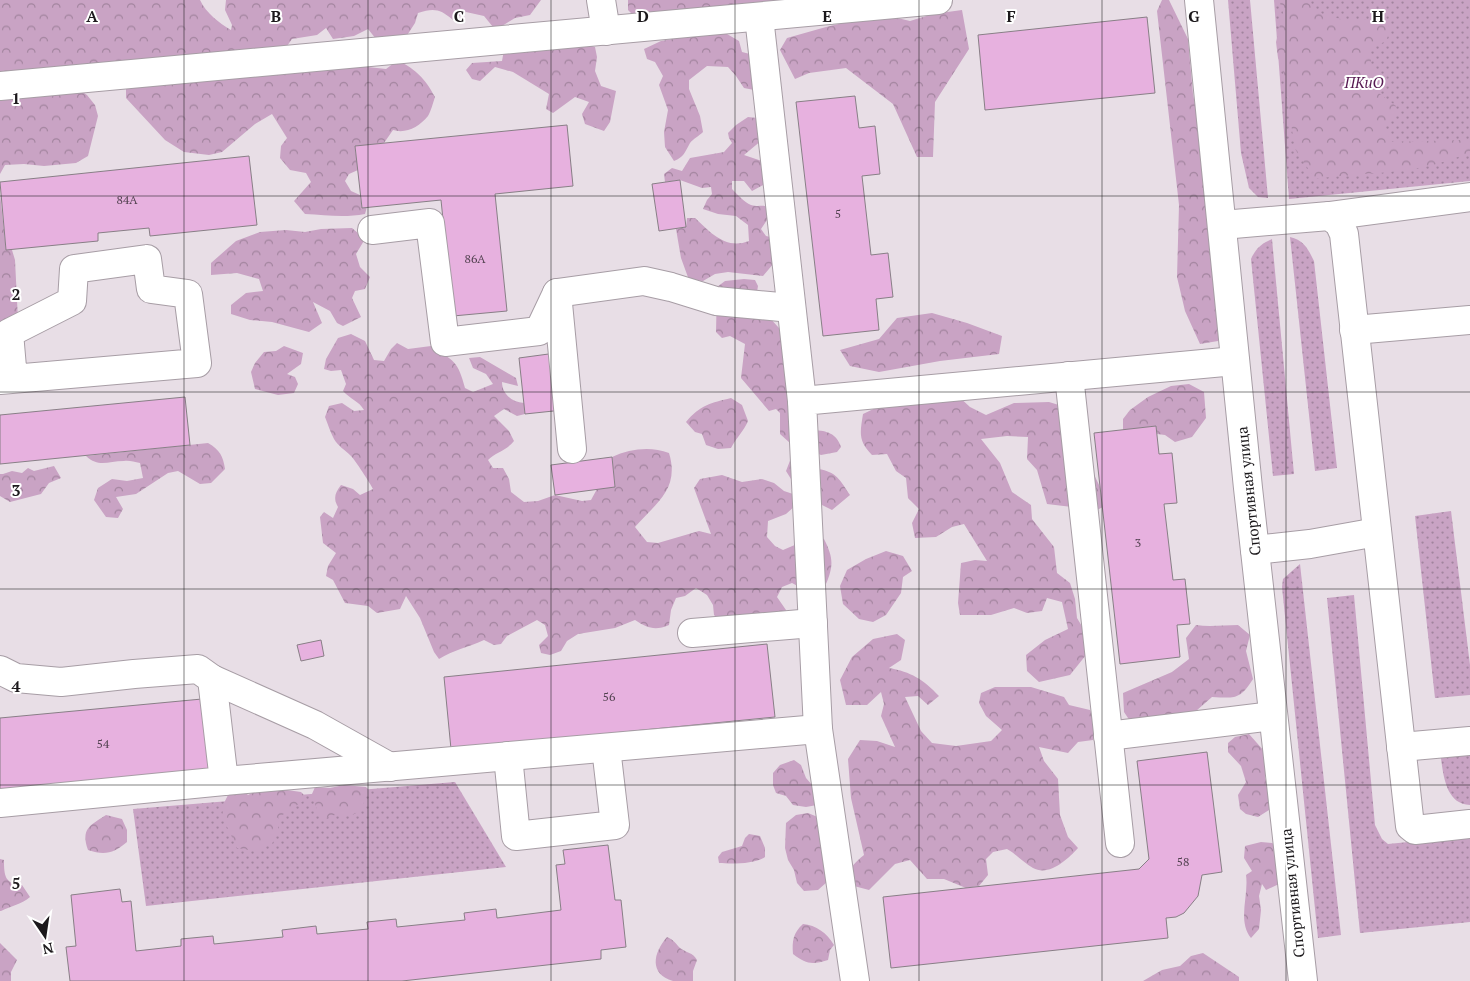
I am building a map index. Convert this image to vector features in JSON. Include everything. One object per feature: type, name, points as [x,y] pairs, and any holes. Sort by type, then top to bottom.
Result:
[{"type":"street","points":[[601,0],[606,30]]},
{"type":"street","points":[[0,86],[938,0]]},
{"type":"street","name":"Спортивная улица","points":[[1199,0],[1255,550],[1303,981]]},
{"type":"street","points":[[759,17],[802,401],[818,729],[855,981]]},
{"type":"street","points":[[1222,225],[1329,216],[1470,197]]},
{"type":"street","points":[[1329,216],[1339,223],[1344,234],[1410,826],[1415,830],[1470,824]]},
{"type":"street","points":[[372,230],[430,223],[445,342],[539,331],[557,293]]},
{"type":"street","points":[[147,259],[151,289],[188,294],[196,363],[6,380],[9,333],[72,301],[74,269],[147,259]]},
{"type":"street","points":[[557,293],[644,282],[671,287],[716,301],[791,308]]},
{"type":"street","points":[[557,293],[572,449]]},
{"type":"street","points":[[1354,330],[1470,320]]},
{"type":"street","points":[[802,401],[1235,361]]},
{"type":"street","points":[[1069,376],[1120,843]]},
{"type":"street","points":[[1255,550],[1310,544],[1377,532]]},
{"type":"street","points":[[692,633],[813,624]]},
{"type":"street","points":[[2,673],[16,678],[61,682],[198,669],[212,679],[315,725],[390,767]]},
{"type":"street","points":[[212,679],[224,781]]},
{"type":"street","points":[[1108,736],[1273,716]]},
{"type":"street","points":[[0,803],[224,781],[818,729]]},
{"type":"street","points":[[1401,747],[1470,741]]},
{"type":"street","points":[[508,756],[516,836],[614,825],[606,748]]},
{"type":"green space","points":[[0,0],[200,0],[213,17],[231,30],[232,25],[225,10],[226,0],[541,0],[530,15],[515,18],[502,26],[493,27],[484,16],[466,12],[453,20],[437,10],[428,10],[418,13],[415,23],[404,40],[376,39],[368,29],[354,36],[333,39],[326,28],[317,35],[292,39],[282,53],[279,66],[289,74],[356,61],[368,67],[386,69],[398,60],[420,75],[435,97],[428,116],[421,123],[403,131],[393,130],[384,143],[355,147],[358,170],[349,174],[345,181],[351,191],[360,195],[362,208],[367,207],[365,214],[342,216],[305,214],[294,201],[311,182],[306,173],[290,170],[280,158],[281,146],[287,138],[272,114],[255,124],[222,152],[209,155],[184,152],[165,140],[126,98],[126,84],[75,87],[87,95],[95,105],[98,116],[88,156],[76,163],[44,166],[5,165],[0,174]]},
{"type":"green space","points":[[628,0],[938,0],[752,3],[636,18],[628,10]]},
{"type":"green space","points":[[1162,0],[1169,0],[1188,39],[1193,94],[1204,151],[1218,277],[1218,341],[1200,344],[1185,311],[1177,277],[1179,205],[1157,11]]},
{"type":"green space","points":[[1228,0],[1250,0],[1268,198],[1258,197],[1249,188],[1241,153]]},
{"type":"green space","name":"ПКиО","points":[[1274,0],[1470,0],[1470,181],[1289,199]]},
{"type":"green space","points":[[1279,0],[1307,0],[1324,15],[1345,20],[1379,19],[1391,28],[1386,41],[1370,49],[1371,62],[1375,72],[1368,85],[1396,106],[1397,115],[1384,128],[1392,142],[1462,140],[1470,145],[1470,151],[1452,159],[1418,168],[1315,179],[1295,149],[1282,65],[1278,58],[1276,42],[1283,12]]},
{"type":"green space","points":[[962,10],[969,49],[935,102],[933,157],[917,157],[893,104],[846,68],[809,73],[795,79],[780,50],[787,38],[881,14],[910,21],[933,14]]},
{"type":"green space","points":[[713,32],[727,34],[739,41],[742,52],[754,55],[754,90],[744,88],[728,67],[707,66],[689,80],[689,89],[700,116],[703,132],[691,142],[682,156],[674,161],[665,147],[664,132],[668,110],[659,85],[663,76],[655,62],[647,59],[644,49],[661,41]]},
{"type":"green space","points":[[583,44],[595,47],[597,57],[595,71],[601,86],[616,91],[610,122],[604,131],[585,124],[582,114],[589,102],[575,97],[553,113],[546,109],[549,94],[513,72],[495,67],[480,81],[472,79],[466,70],[472,63],[502,61],[504,50]]},
{"type":"green space","points":[[748,117],[757,118],[762,140],[744,155],[768,163],[767,183],[752,191],[744,181],[732,181],[732,189],[748,204],[765,206],[773,211],[761,229],[766,236],[775,238],[774,263],[763,276],[728,272],[715,274],[703,281],[689,280],[681,258],[676,229],[686,227],[687,218],[695,218],[719,238],[733,243],[749,241],[748,225],[736,216],[718,214],[703,209],[712,194],[711,187],[702,188],[680,180],[665,182],[664,174],[672,168],[682,171],[690,158],[724,152],[732,143],[728,133]]},
{"type":"green space","points":[[0,193],[6,250],[12,250],[15,260],[18,320],[0,335]]},
{"type":"green space","points":[[352,228],[365,239],[356,254],[360,267],[370,277],[365,289],[355,291],[352,298],[361,317],[343,326],[337,323],[330,311],[313,302],[322,323],[309,332],[272,322],[250,320],[231,314],[231,305],[246,293],[263,291],[259,279],[237,273],[211,275],[211,263],[236,241],[260,232],[286,230],[305,232],[321,229]]},
{"type":"green space","points":[[1290,237],[1302,243],[1314,261],[1337,468],[1315,471]]},
{"type":"green space","points":[[1272,239],[1294,474],[1273,476],[1251,259],[1259,247]]},
{"type":"green space","points":[[755,280],[758,286],[756,298],[779,328],[783,345],[814,430],[823,431],[834,436],[841,447],[837,452],[821,455],[811,451],[818,469],[834,475],[850,495],[832,510],[820,504],[806,480],[791,479],[786,471],[791,458],[790,443],[780,434],[780,413],[776,409],[769,411],[741,378],[745,344],[730,336],[722,338],[716,332],[717,287],[725,281]]},
{"type":"green space","points":[[932,313],[1002,336],[999,354],[940,361],[879,372],[850,366],[840,350],[879,339],[897,318]]},
{"type":"green space","points":[[351,334],[365,341],[374,360],[384,361],[397,343],[408,349],[431,346],[454,362],[460,372],[465,388],[473,392],[493,384],[486,374],[473,368],[469,358],[480,357],[516,378],[518,386],[502,382],[502,386],[508,397],[524,403],[525,414],[517,416],[504,409],[494,416],[509,431],[514,441],[488,460],[493,468],[503,468],[509,479],[511,492],[524,502],[538,501],[555,495],[582,501],[591,500],[597,489],[615,487],[612,457],[640,449],[662,451],[669,453],[672,466],[669,486],[658,503],[635,527],[647,542],[658,543],[699,531],[711,534],[694,488],[700,479],[722,475],[742,482],[762,479],[796,495],[796,505],[786,514],[768,521],[767,537],[775,546],[783,550],[797,544],[808,536],[824,539],[831,561],[826,584],[809,590],[792,583],[782,587],[777,597],[786,610],[783,620],[723,624],[714,615],[713,605],[707,595],[696,588],[685,596],[676,598],[671,610],[669,625],[664,627],[651,628],[635,620],[615,628],[578,634],[567,641],[561,651],[550,655],[541,653],[539,645],[548,636],[545,625],[537,620],[507,636],[501,644],[494,645],[484,640],[439,659],[434,652],[420,618],[406,596],[400,609],[377,613],[368,606],[345,603],[333,580],[326,576],[328,566],[336,553],[323,543],[320,517],[324,512],[333,518],[338,507],[335,496],[341,485],[353,489],[360,495],[373,489],[353,458],[331,434],[325,417],[329,406],[342,403],[354,411],[364,410],[360,404],[343,391],[346,384],[341,370],[331,371],[324,369],[326,359],[338,338]]},
{"type":"green space","points":[[284,346],[303,353],[301,364],[287,374],[295,377],[298,384],[294,393],[278,395],[255,389],[251,372],[255,363],[264,352],[276,351]]},
{"type":"green space","points":[[1189,384],[1204,392],[1206,418],[1192,437],[1175,442],[1165,435],[1157,434],[1156,426],[1123,430],[1123,419],[1130,410],[1148,397],[1171,386]]},
{"type":"green space","points":[[957,395],[970,407],[986,415],[1014,403],[1049,402],[1072,409],[1088,462],[1100,487],[1103,507],[1097,510],[1047,504],[1037,470],[1027,459],[1028,437],[1007,436],[981,439],[1000,463],[1012,492],[1031,505],[1032,519],[1054,547],[1057,573],[1070,583],[1075,599],[1077,618],[1086,633],[1086,655],[1070,675],[1039,682],[1027,671],[1026,655],[1045,640],[1068,629],[1062,602],[1047,598],[1042,611],[1027,613],[1014,608],[991,615],[960,615],[958,603],[961,563],[975,560],[987,561],[964,524],[952,527],[936,537],[915,538],[912,523],[919,509],[908,498],[906,478],[896,471],[887,454],[872,455],[862,441],[863,414],[888,402]]},
{"type":"green space","points":[[731,398],[742,405],[748,421],[746,425],[731,448],[718,449],[706,445],[702,434],[695,432],[686,422],[696,412],[706,406]]},
{"type":"green space","points":[[208,443],[220,454],[225,469],[211,483],[200,484],[178,471],[168,473],[136,494],[116,497],[123,509],[118,518],[106,517],[94,500],[98,488],[112,479],[127,481],[143,478],[140,463],[128,461],[100,463],[86,456]]},
{"type":"green space","points":[[54,466],[61,478],[49,483],[41,494],[10,502],[0,496],[0,474],[12,471],[22,473],[28,468],[34,471]]},
{"type":"green space","points":[[1451,511],[1470,665],[1470,695],[1435,698],[1415,516]]},
{"type":"green space","points":[[886,551],[903,556],[912,571],[903,577],[901,593],[886,615],[873,622],[859,619],[843,604],[840,586],[847,570],[866,559]]},
{"type":"green space","points":[[1300,564],[1341,935],[1318,938],[1282,587],[1283,579]]},
{"type":"green space","points":[[1354,595],[1375,825],[1382,839],[1388,844],[1470,836],[1470,922],[1360,933],[1327,598]]},
{"type":"green space","points":[[1196,625],[1238,625],[1250,635],[1246,651],[1253,679],[1240,694],[1232,697],[1212,697],[1188,718],[1134,727],[1124,712],[1123,693],[1172,672],[1189,659],[1186,638]]},
{"type":"green space","points":[[897,634],[905,640],[901,660],[889,668],[916,677],[939,696],[928,705],[918,696],[905,697],[921,731],[932,743],[956,746],[991,741],[1002,730],[986,716],[979,703],[981,693],[995,687],[1031,687],[1064,697],[1069,705],[1090,710],[1097,724],[1093,740],[1078,742],[1068,753],[1039,747],[1044,761],[1058,779],[1060,815],[1068,837],[1078,848],[1064,862],[1052,869],[1039,870],[1033,868],[1007,849],[993,852],[986,859],[988,875],[979,886],[966,888],[944,879],[927,879],[910,860],[895,864],[869,890],[854,886],[851,868],[864,855],[851,798],[848,759],[860,740],[877,741],[895,747],[881,716],[884,704],[881,692],[867,705],[846,705],[840,680],[852,657],[873,639]]},
{"type":"green space","points":[[1249,734],[1264,751],[1265,778],[1272,801],[1269,810],[1258,817],[1246,814],[1240,809],[1238,795],[1246,782],[1241,766],[1228,752],[1228,743],[1235,737]]},
{"type":"green space","points":[[1470,748],[1470,805],[1461,803],[1450,793],[1444,777],[1440,751]]},
{"type":"green space","points":[[794,760],[801,765],[806,778],[813,786],[817,805],[806,807],[793,805],[786,796],[776,793],[773,785],[773,773],[780,765]]},
{"type":"green space","points":[[455,782],[506,867],[146,906],[133,809]]},
{"type":"green space","points":[[344,785],[366,787],[368,789],[362,806],[352,815],[339,814],[320,819],[312,794],[315,787],[330,788]]},
{"type":"green space","points":[[273,788],[301,792],[304,795],[303,801],[278,818],[278,830],[272,844],[254,851],[237,848],[222,816],[225,801],[230,791],[244,791],[248,795],[256,791]]},
{"type":"green space","points":[[808,813],[832,823],[827,845],[821,852],[826,861],[827,882],[818,890],[804,891],[797,883],[794,870],[788,860],[785,848],[786,823],[796,815]]},
{"type":"green space","points":[[106,815],[122,819],[127,830],[127,842],[118,849],[109,852],[99,853],[88,850],[85,837],[88,829]]},
{"type":"green space","points":[[749,834],[760,836],[765,848],[765,857],[749,862],[719,863],[718,857],[722,852],[742,846]]},
{"type":"green space","points":[[1261,842],[1272,843],[1283,850],[1279,884],[1266,890],[1262,884],[1259,896],[1261,910],[1259,929],[1251,938],[1247,931],[1244,916],[1246,875],[1252,871],[1244,858],[1245,846]]},
{"type":"green space","points":[[0,859],[4,860],[4,871],[9,881],[22,885],[30,897],[1,911],[0,911]]},
{"type":"green space","points":[[803,924],[817,928],[825,933],[834,945],[830,950],[828,960],[809,963],[793,954],[794,937]]},
{"type":"green space","points":[[667,937],[673,940],[682,950],[694,955],[697,960],[693,971],[693,981],[673,981],[665,978],[657,968],[656,956]]},
{"type":"green space","points":[[0,943],[17,960],[11,972],[11,981],[0,981]]},
{"type":"green space","points":[[1203,953],[1239,977],[1239,981],[1143,981],[1162,970],[1180,966],[1191,956]]},
{"type":"building","points":[[1147,17],[1155,93],[985,110],[978,35]]},
{"type":"building","points":[[855,96],[859,128],[875,126],[880,174],[862,176],[871,255],[888,253],[893,297],[876,299],[879,330],[823,336],[796,102]]},
{"type":"building","points":[[567,125],[573,186],[495,194],[507,311],[453,316],[441,200],[362,208],[355,146]]},
{"type":"building","points":[[249,156],[257,225],[150,236],[149,228],[98,233],[98,241],[6,250],[0,182]]},
{"type":"building","points":[[680,180],[686,227],[659,231],[652,184]]},
{"type":"building","points":[[556,353],[563,410],[525,414],[519,358]]},
{"type":"building","points":[[185,397],[190,445],[0,464],[0,415]]},
{"type":"building","points":[[1156,426],[1159,454],[1172,453],[1177,503],[1164,504],[1173,580],[1185,579],[1190,624],[1177,625],[1180,657],[1120,664],[1094,433]]},
{"type":"building","points":[[612,457],[615,487],[555,495],[551,465]]},
{"type":"building","points":[[321,640],[324,656],[301,661],[297,645]]},
{"type":"building","points":[[767,644],[775,717],[451,749],[444,677]]},
{"type":"building","points":[[202,699],[209,771],[0,791],[0,718]]},
{"type":"building","points":[[1207,752],[1222,872],[1202,875],[1198,896],[1184,913],[1176,917],[1166,918],[1168,938],[891,968],[883,897],[1139,869],[1149,859],[1137,761]]},
{"type":"building","points":[[608,845],[615,900],[621,900],[626,947],[601,950],[601,959],[402,981],[70,981],[66,947],[76,946],[71,895],[120,889],[122,902],[131,901],[136,951],[181,946],[181,939],[213,936],[214,944],[283,937],[282,930],[316,926],[317,934],[368,929],[367,922],[396,919],[397,927],[465,920],[464,913],[496,909],[497,918],[561,910],[556,865],[565,864],[563,850]]}]
